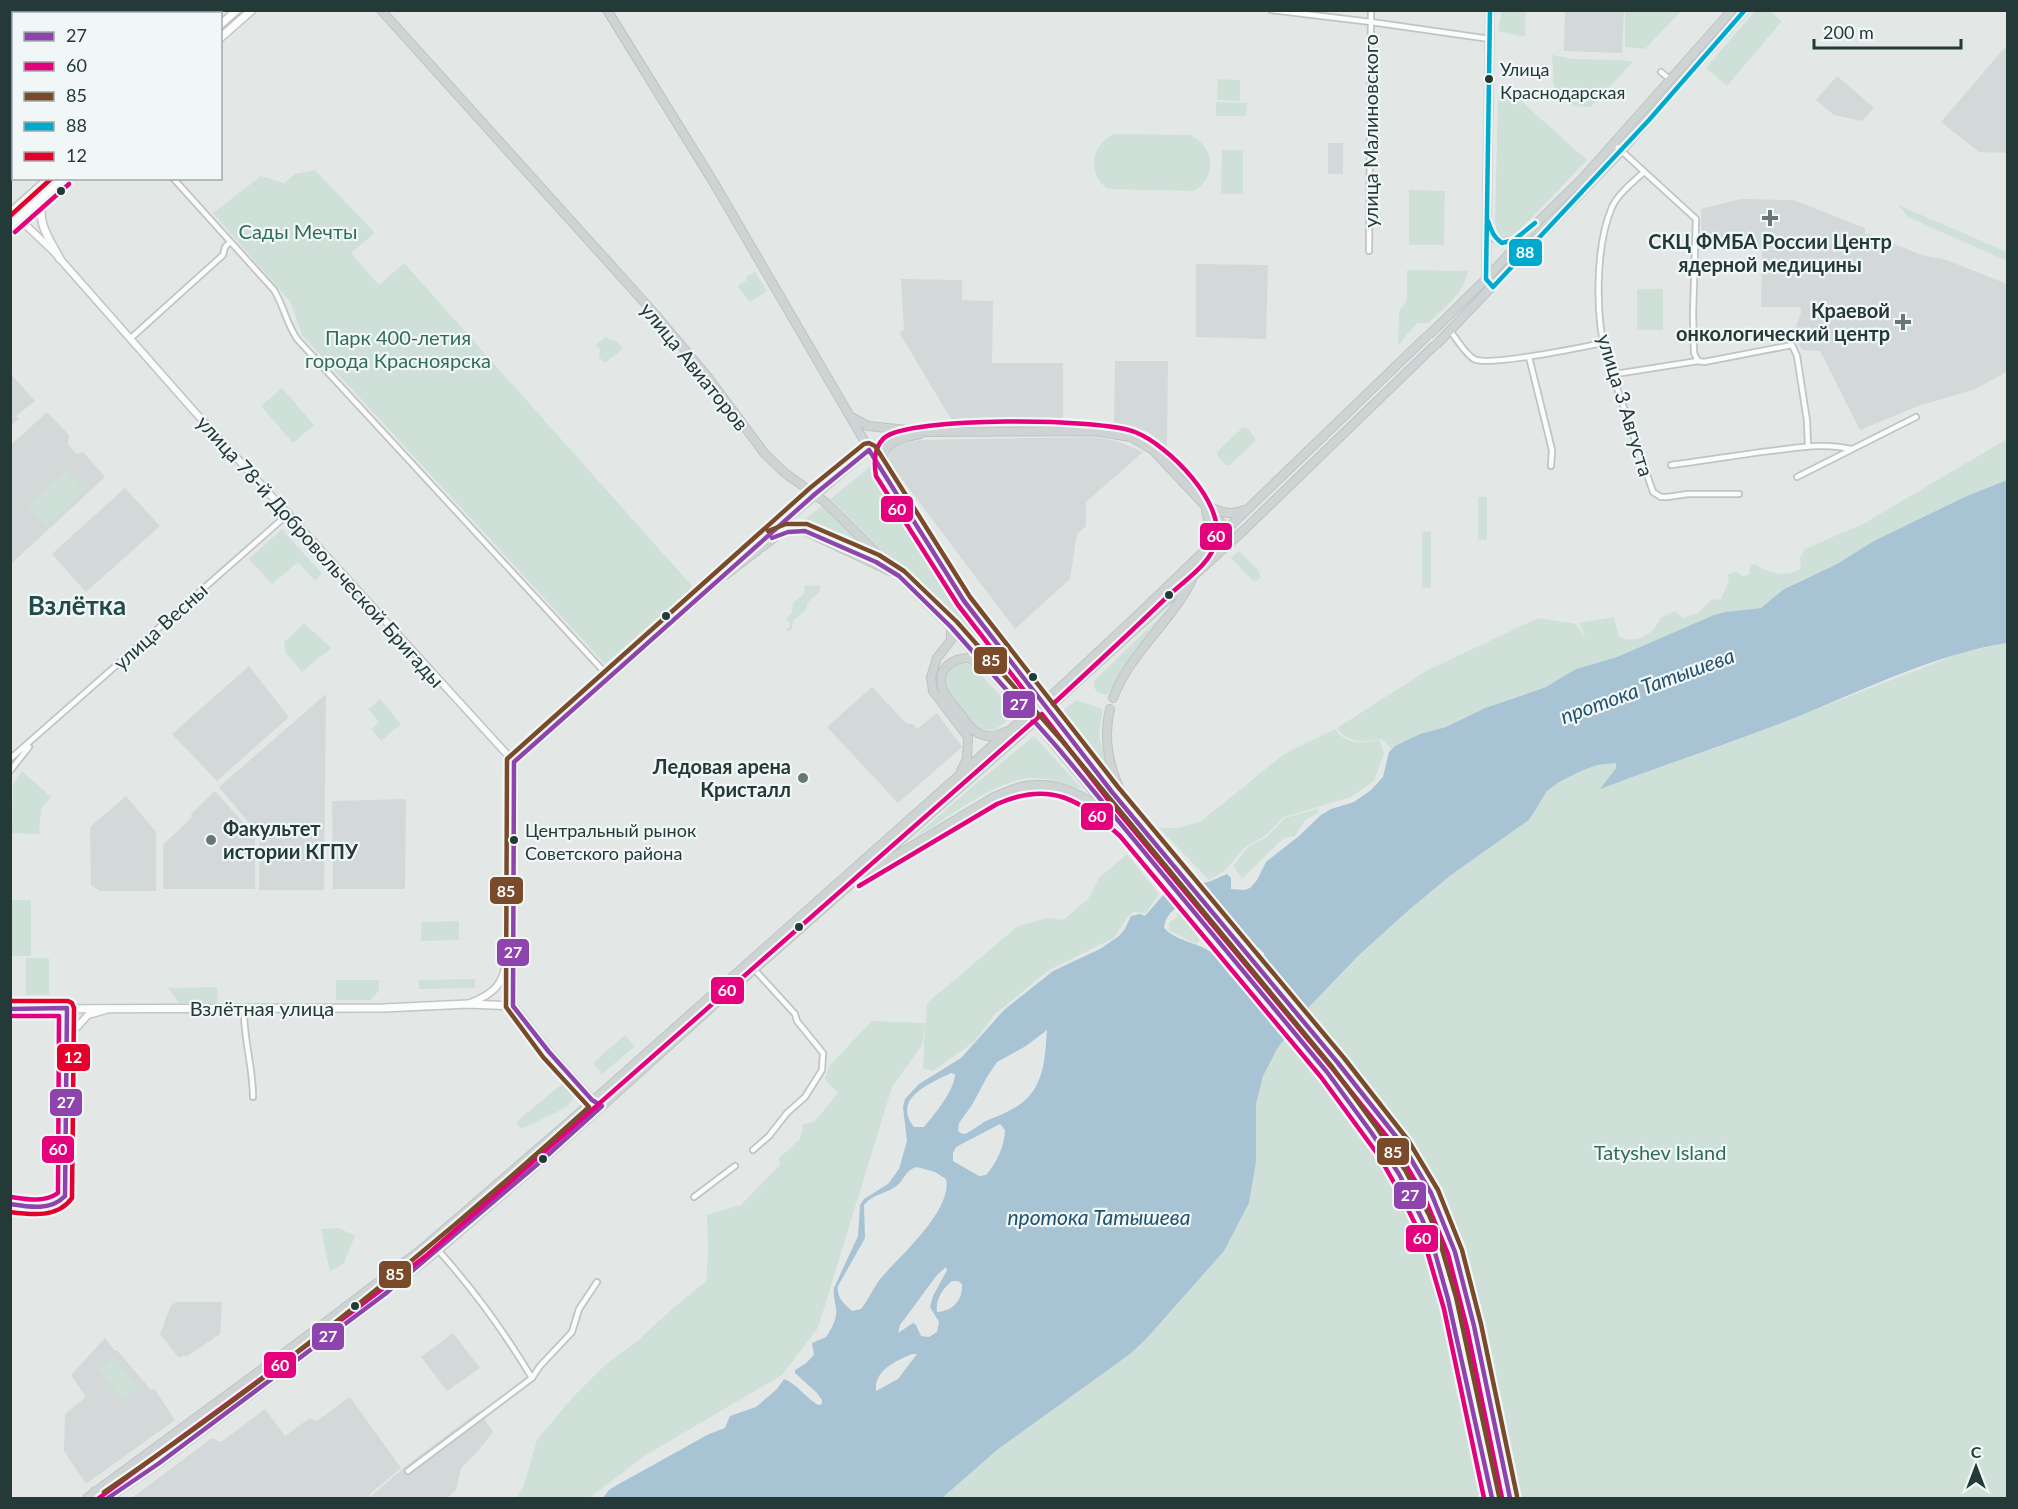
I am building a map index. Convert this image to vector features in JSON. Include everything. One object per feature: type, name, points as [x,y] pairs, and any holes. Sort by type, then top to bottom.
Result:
[{"type":"main road","points":[[222,23],[237,10]]},
{"type":"main road","points":[[222,36],[252,10]]},
{"type":"main road","name":"улица Авиаторов","points":[[381,10],[654,313],[707,376],[765,454],[785,473],[815,494],[951,627],[1023,708]]},
{"type":"main road","points":[[608,10],[714,183],[883,473],[964,601],[1037,695]]},
{"type":"main road","points":[[1490,10],[1486,279],[1493,287]]},
{"type":"main road","points":[[108,1498],[385,1294],[438,1250],[1016,738],[1207,547],[1486,279],[1614,144],[1732,10]]},
{"type":"main road","points":[[87,1498],[349,1305],[457,1219],[1010,731],[1063,690],[1195,575],[1493,287],[1621,151],[1745,10]]},
{"type":"main road","points":[[11,211],[47,180]]},
{"type":"main road","points":[[10,226],[62,180]]},
{"type":"main road","points":[[43,197],[40,221],[60,259]]},
{"type":"main road","points":[[1488,222],[1495,239],[1507,243],[1514,241],[1540,220]]},
{"type":"main road","points":[[850,416],[868,426],[927,432],[1094,431],[1124,435],[1143,442],[1154,450],[1234,538]]},
{"type":"main road","points":[[883,473],[882,461],[885,450],[891,442],[927,432]]},
{"type":"main road","points":[[1204,504],[1232,514],[1250,507]]},
{"type":"main road","points":[[1204,504],[1210,528],[1207,547]]},
{"type":"main road","points":[[725,575],[758,547],[774,537],[785,532],[805,531],[876,562],[899,576]]},
{"type":"main road","points":[[1113,698],[1125,675],[1183,599],[1195,575]]},
{"type":"main road","points":[[951,627],[951,640],[937,658],[931,677],[933,691],[968,737],[967,759],[955,779]]},
{"type":"main road","points":[[993,673],[974,660],[962,658],[946,666],[941,676],[941,683],[950,701],[976,732],[993,737],[1010,731]]},
{"type":"main road","points":[[1110,709],[1106,732],[1113,774],[1118,788],[1137,821]]},
{"type":"main road","points":[[1053,714],[1137,821],[1338,1063],[1402,1144],[1431,1193],[1446,1226],[1470,1304],[1510,1498]]},
{"type":"main road","points":[[1039,726],[1327,1072],[1385,1152],[1420,1214],[1432,1241],[1451,1307],[1492,1498]]},
{"type":"main road","points":[[860,876],[994,798],[1015,788],[1033,784],[1049,786],[1094,803],[1125,831]]},
{"type":"main road","name":"Взлётная улица","points":[[10,1009],[384,1008],[468,1004],[513,1006]]},
{"type":"main road","points":[[513,1006],[549,1052],[592,1100],[602,1106]]},
{"type":"main road","points":[[376,1284],[376,1290],[385,1294]]},
{"type":"main road","points":[[349,1305],[356,1306],[358,1314]]},
{"type":"main road","points":[[95,1491],[101,1498]]},
{"type":"street","points":[[1271,10],[1490,39]]},
{"type":"street","name":"улица Малиновского","points":[[1369,251],[1371,10]]},
{"type":"street","points":[[1661,72],[1671,80]]},
{"type":"street","points":[[1614,144],[1696,219],[1693,314],[1694,353],[1698,361]]},
{"type":"street","name":"улица 3 Августа","points":[[1644,172],[1613,205],[1600,250],[1600,318],[1603,344],[1653,492],[1660,497],[1688,494],[1739,494]]},
{"type":"street","points":[[175,180],[273,290],[298,340],[609,677]]},
{"type":"street","name":"улица 78-й Добровольческой Бригады","points":[[11,211],[20,217],[60,259],[514,762]]},
{"type":"street","points":[[131,338],[223,255],[225,247],[230,242]]},
{"type":"street","points":[[1450,331],[1474,360],[1529,357],[1603,344]]},
{"type":"street","points":[[1613,372],[1622,373],[1704,362],[1792,345],[1797,356],[1807,421],[1808,446]]},
{"type":"street","points":[[1529,357],[1552,450],[1551,466]]},
{"type":"street","points":[[1797,477],[1916,417]]},
{"type":"street","points":[[1671,465],[1808,446],[1836,446],[1851,449]]},
{"type":"street","points":[[758,547],[815,494],[869,450]]},
{"type":"street","name":"улица Весны","points":[[10,759],[288,513]]},
{"type":"street","points":[[513,1006],[514,762],[725,575]]},
{"type":"street","name":"улица Весны","points":[[10,771],[34,740]]},
{"type":"street","points":[[468,1004],[486,997],[500,984],[513,941]]},
{"type":"street","points":[[753,1150],[805,1097],[822,1070],[823,1053],[797,1021],[795,1014],[754,969]]},
{"type":"street","points":[[10,1204],[51,1206],[63,1200],[65,1196],[67,1008]]},
{"type":"street","points":[[67,1038],[88,1015],[119,1008]]},
{"type":"street","points":[[244,1008],[254,1097]]},
{"type":"street","points":[[694,1197],[735,1166]]},
{"type":"street","points":[[438,1250],[507,1339],[532,1378]]},
{"type":"street","points":[[408,1471],[532,1378],[540,1366],[572,1332],[579,1309],[597,1282]]},
{"type":"shaded area","points":[[1565,11],[1624,11],[1622,53],[1564,51]]},
{"type":"shaded area","points":[[2007,45],[2007,153],[1979,152],[1941,122]]},
{"type":"shaded area","points":[[1837,76],[1874,108],[1862,121],[1834,115],[1816,100]]},
{"type":"shaded area","points":[[1328,143],[1343,143],[1343,174],[1328,174]]},
{"type":"shaded area","name":"Краевой онкологический центр","points":[[1741,199],[1793,200],[1865,228],[1865,234],[1924,256],[1944,259],[2007,284],[2007,372],[1973,390],[1918,406],[1860,430],[1820,351],[1802,350],[1793,334],[1802,310],[1799,307],[1761,307],[1762,250],[1865,249],[1702,249],[1701,209]]},
{"type":"shaded area","points":[[1196,264],[1268,265],[1266,339],[1196,337]]},
{"type":"shaded area","points":[[901,279],[962,280],[962,300],[993,301],[992,363],[1063,363],[1063,421],[952,421],[899,332],[904,330]]},
{"type":"shaded area","points":[[1115,361],[1168,361],[1167,447],[1148,432],[1128,426],[1114,425]]},
{"type":"shaded area","points":[[10,373],[35,401],[16,416],[19,419],[11,426]]},
{"type":"shaded area","points":[[47,412],[69,435],[68,445],[77,454],[83,452],[105,477],[11,564],[11,445]]},
{"type":"shaded area","points":[[1093,437],[1117,441],[1143,452],[1086,502],[1086,526],[1077,534],[1070,579],[1015,629],[891,465],[888,458],[892,447],[919,440]]},
{"type":"shaded area","points":[[125,488],[160,526],[86,592],[52,554]]},
{"type":"shaded area","points":[[249,666],[289,717],[217,781],[172,734]]},
{"type":"shaded area","points":[[872,687],[907,724],[913,724],[917,729],[937,713],[962,747],[898,803],[827,727]]},
{"type":"shaded area","points":[[326,694],[324,890],[259,890],[259,835],[219,787]]},
{"type":"shaded area","name":"Факультет истории КГПУ","points":[[215,791],[255,836],[255,889],[163,889],[163,845]]},
{"type":"shaded area","points":[[126,796],[156,832],[156,891],[100,891],[91,885],[90,827]]},
{"type":"shaded area","points":[[406,799],[405,889],[333,889],[332,801]]},
{"type":"shaded area","points":[[177,1302],[222,1302],[220,1334],[186,1357],[184,1355],[179,1358],[160,1334],[171,1305]]},
{"type":"shaded area","points":[[453,1333],[480,1368],[447,1391],[421,1357]]},
{"type":"shaded area","points":[[105,1338],[151,1390],[154,1388],[175,1420],[86,1484],[64,1451],[65,1414],[86,1397],[71,1375]]},
{"type":"shaded area","points":[[350,1397],[401,1468],[369,1495],[371,1498],[132,1498],[212,1438],[221,1442],[265,1409],[285,1436],[310,1418],[317,1421]]},
{"type":"shaded area","points":[[479,1411],[493,1432],[461,1468],[456,1490],[447,1498],[373,1498],[371,1496],[407,1465]]},
{"type":"green space","points":[[1625,10],[1681,11],[1645,49],[1625,47]]},
{"type":"green space","points":[[1502,11],[1526,11],[1525,37],[1498,31]]},
{"type":"green space","points":[[1755,11],[1769,11],[1782,21],[1727,86],[1706,68]]},
{"type":"green space","points":[[1552,55],[1574,59],[1633,62],[1590,107],[1574,106],[1554,86]]},
{"type":"green space","points":[[1218,79],[1240,80],[1240,101],[1217,100]]},
{"type":"green space","points":[[1502,84],[1587,160],[1515,235],[1507,237],[1497,232],[1495,222],[1498,99]]},
{"type":"green space","points":[[1216,102],[1247,103],[1246,116],[1216,116]]},
{"type":"green space","points":[[1115,134],[1191,135],[1205,147],[1209,155],[1210,171],[1207,179],[1193,191],[1108,189],[1096,175],[1094,159],[1101,144]]},
{"type":"green space","points":[[1222,150],[1243,150],[1243,194],[1221,194]]},
{"type":"green space","name":"Парк 400-летия города Красноярска","points":[[315,170],[375,233],[351,253],[379,285],[404,263],[693,587],[605,664],[302,335],[291,303],[213,213],[261,176],[284,183],[295,174]]},
{"type":"green space","points":[[1409,190],[1445,191],[1444,245],[1409,245]]},
{"type":"green space","points":[[1898,205],[2007,252],[2007,261],[1908,217]]},
{"type":"green space","points":[[1407,270],[1468,271],[1458,294],[1447,306],[1428,323],[1418,323],[1398,345],[1399,311],[1407,300]]},
{"type":"green space","points":[[755,272],[767,291],[750,302],[737,286]]},
{"type":"green space","points":[[1637,289],[1663,289],[1663,330],[1637,330]]},
{"type":"green space","points":[[606,336],[609,340],[617,341],[623,349],[605,363],[599,357],[600,349],[596,345]]},
{"type":"green space","points":[[282,388],[314,425],[293,443],[261,406]]},
{"type":"green space","points":[[1242,428],[1247,428],[1255,437],[1255,441],[1230,465],[1226,465],[1217,452]]},
{"type":"green space","points":[[2007,439],[2007,480],[1893,532],[1837,564],[1784,589],[1761,608],[1714,615],[1617,657],[1576,669],[1553,684],[1485,708],[1446,727],[1420,734],[1392,749],[1381,739],[1357,741],[1346,737],[1337,728],[1426,671],[1538,618],[1576,624],[1586,638],[1579,623],[1614,617],[1619,637],[1638,639],[1654,629],[1660,618],[1675,611],[1683,618],[1698,613],[1711,600],[1721,599],[1729,581],[1727,575],[1736,571],[1742,576],[1749,575],[1751,565],[1756,564],[1778,574],[1796,571],[1801,568],[1800,558],[1805,549],[1863,524]]},
{"type":"green space","points":[[872,465],[972,620],[1029,696],[1026,699],[972,640],[830,499]]},
{"type":"green space","points":[[66,470],[85,491],[46,527],[27,506]]},
{"type":"green space","points":[[1478,497],[1487,497],[1487,540],[1478,540]]},
{"type":"green space","points":[[822,506],[873,557],[800,523]]},
{"type":"green space","points":[[282,529],[322,574],[315,581],[298,562],[272,584],[249,559]]},
{"type":"green space","points":[[1431,531],[1431,588],[1422,588],[1422,532]]},
{"type":"green space","points":[[1239,551],[1258,570],[1261,578],[1254,582],[1231,558]]},
{"type":"green space","points":[[805,585],[820,586],[820,592],[807,603],[807,609],[793,621],[792,629],[788,631],[786,629],[790,627],[790,621],[785,619],[792,613],[793,603],[804,594]]},
{"type":"green space","points":[[1165,612],[1107,695],[1097,691],[1094,681]]},
{"type":"green space","points":[[304,623],[331,648],[302,672],[285,652],[284,642]]},
{"type":"green space","name":"Tatyshev Island","points":[[2007,643],[2007,1498],[942,1498],[997,1450],[1130,1354],[1224,1251],[1249,1203],[1256,1162],[1256,1104],[1263,1076],[1277,1049],[1309,1007],[1359,955],[1451,875],[1529,820],[1547,791],[1581,771],[1597,765],[1616,763],[1616,768],[1601,788],[1732,742],[1961,653]]},
{"type":"green space","points":[[959,662],[973,666],[1016,713],[995,730],[980,729],[973,724],[945,686],[948,672]]},
{"type":"green space","points":[[380,699],[401,724],[381,741],[371,729],[379,722],[368,709]]},
{"type":"green space","points":[[1076,700],[1103,709],[1099,735],[1108,773],[1062,712]]},
{"type":"green space","points":[[1335,729],[1344,738],[1355,742],[1380,740],[1384,754],[1374,781],[1351,797],[1284,817],[1265,836],[1246,846],[1224,871],[1209,880],[1159,828],[1177,828],[1200,822],[1284,754]]},
{"type":"green space","points":[[1034,736],[1082,789],[1045,779],[1018,780],[987,793],[913,839],[972,787]]},
{"type":"green space","points":[[22,771],[51,797],[41,809],[39,834],[12,833],[13,785]]},
{"type":"green space","points":[[1317,809],[1319,812],[1305,820],[1295,836],[1284,838],[1242,879],[1233,866],[1249,846],[1267,837],[1285,818]]},
{"type":"green space","points":[[1127,854],[1159,894],[1146,913],[1133,912],[1114,938],[1049,970],[994,1015],[974,1042],[933,1071],[923,1068],[925,1026],[922,1045],[892,1087],[818,1328],[782,1375],[646,1455],[589,1498],[517,1498],[524,1485],[537,1440],[572,1398],[606,1364],[636,1342],[706,1281],[707,1215],[741,1205],[780,1165],[779,1158],[800,1139],[803,1124],[814,1122],[838,1093],[825,1079],[829,1066],[872,1021],[926,1023],[927,1003],[1018,926],[1048,918],[1063,920],[1088,899],[1099,878]]},
{"type":"green space","points":[[10,900],[31,900],[31,956],[11,956]]},
{"type":"green space","points":[[1180,909],[1201,934],[1196,944],[1169,930],[1169,923],[1177,917],[1177,911]]},
{"type":"green space","points":[[459,921],[459,940],[421,941],[421,922]]},
{"type":"green space","points":[[26,958],[49,958],[49,995],[26,995]]},
{"type":"green space","points":[[475,979],[475,988],[419,989],[419,980]]},
{"type":"green space","points":[[336,980],[379,980],[379,991],[370,1000],[336,1000]]},
{"type":"green space","points":[[217,987],[218,1003],[179,1003],[168,988]]},
{"type":"green space","points":[[625,1035],[635,1046],[602,1074],[593,1063]]},
{"type":"green space","points":[[564,1082],[575,1095],[567,1107],[521,1129],[516,1122]]},
{"type":"green space","points":[[339,1228],[355,1236],[344,1263],[330,1272],[321,1229]]},
{"type":"green space","points":[[114,1357],[138,1388],[123,1400],[98,1369]]},
{"type":"water","name":"протока Татышева","points":[[2007,480],[2007,643],[1923,665],[1765,729],[1600,789],[1616,768],[1616,763],[1597,765],[1581,771],[1547,791],[1529,820],[1451,875],[1359,955],[1309,1007],[1277,1049],[1263,1076],[1256,1104],[1256,1162],[1249,1203],[1224,1251],[1130,1354],[997,1450],[942,1498],[603,1498],[617,1485],[709,1434],[725,1428],[730,1416],[756,1407],[777,1389],[784,1379],[818,1405],[822,1404],[817,1393],[795,1373],[795,1370],[814,1355],[812,1343],[826,1337],[834,1323],[836,1312],[834,1288],[858,1236],[860,1205],[864,1199],[888,1184],[899,1169],[907,1141],[903,1107],[905,1099],[919,1084],[961,1058],[1004,1010],[1053,971],[1100,949],[1119,936],[1131,916],[1140,914],[1145,916],[1164,894],[1211,881],[1227,874],[1231,878],[1231,889],[1250,888],[1266,862],[1321,815],[1331,809],[1354,802],[1371,790],[1383,777],[1389,752],[1395,746],[1420,734],[1446,727],[1485,708],[1546,687],[1576,669],[1617,657],[1714,615],[1761,608],[1784,589],[1837,564],[1874,541],[1969,495]],"holes":[[[1190,901],[1204,901],[1247,947],[1259,948],[1264,953],[1265,963],[1258,972],[1236,979],[1232,977],[1211,952],[1169,933],[1164,928],[1170,914]],[[1047,1030],[1044,1064],[1032,1093],[1011,1110],[984,1122],[965,1134],[960,1133],[959,1123],[997,1062],[1026,1046]],[[951,1073],[955,1074],[948,1095],[933,1116],[924,1127],[914,1127],[908,1117],[907,1108],[916,1094],[932,1082]],[[1000,1124],[1005,1130],[999,1154],[986,1175],[979,1176],[953,1161],[956,1147]],[[917,1167],[935,1172],[946,1179],[946,1191],[941,1204],[934,1218],[881,1278],[861,1309],[852,1311],[839,1297],[838,1286],[865,1238],[864,1205],[898,1185],[909,1171]],[[946,1267],[947,1270],[933,1296],[930,1307],[939,1322],[937,1332],[929,1337],[921,1336],[913,1323],[898,1333],[900,1325],[937,1275]],[[952,1281],[958,1281],[962,1284],[961,1295],[952,1307],[937,1312],[938,1299]],[[917,1354],[898,1379],[876,1391],[876,1384],[882,1372],[899,1360]]]},
{"type":"pier","points":[[1197,882],[1254,951],[1246,950],[1203,904],[1190,904],[1181,909],[1166,891]]},
{"type":"pier","points":[[1261,959],[1307,1014],[1289,1038],[1237,976],[1256,969]]},
{"type":"transit line","name":"88","points":[[1490,10],[1486,279],[1493,287],[1649,120],[1745,10]]},
{"type":"transit line","name":"12","points":[[10,216],[50,180]]},
{"type":"transit line","name":"60","points":[[15,232],[69,184]]},
{"type":"transit line","name":"88","points":[[1488,221],[1495,236],[1502,243],[1514,240],[1535,223]]},
{"type":"transit line","name":"60","points":[[1033,702],[958,605],[876,476],[877,451],[884,438],[901,431],[966,423],[1048,422],[1116,427],[1135,432],[1163,449],[1192,477],[1203,493],[1217,526],[1216,541],[1209,557],[1197,571],[1053,704]]},
{"type":"transit line","name":"85","points":[[104,1492],[168,1448],[353,1308],[473,1209],[589,1107],[543,1057],[506,1007],[507,759],[810,488],[864,444],[869,443],[875,446],[970,597],[1118,787],[1344,1058],[1408,1140],[1438,1190],[1462,1250],[1481,1324],[1517,1496]]},
{"type":"transit line","name":"27","points":[[108,1498],[158,1464],[385,1294],[602,1106],[592,1100],[549,1052],[513,1006],[514,762],[815,494],[869,450],[964,601],[1112,792],[1338,1063],[1402,1144],[1431,1193],[1455,1252],[1474,1326],[1510,1498]]},
{"type":"transit line","name":"85","points":[[768,531],[786,524],[807,524],[879,555],[904,571],[957,622],[1063,742],[1333,1068],[1405,1170],[1439,1239],[1456,1297],[1499,1496]]},
{"type":"transit line","name":"27","points":[[772,538],[788,532],[805,531],[876,562],[899,576],[951,627],[1057,747],[1327,1072],[1399,1174],[1432,1242],[1448,1299],[1492,1498]]},
{"type":"transit line","name":"60","points":[[99,1498],[427,1255],[1042,714],[1106,797],[1396,1148],[1424,1196],[1448,1254],[1467,1328],[1502,1498]]},
{"type":"transit line","name":"60","points":[[859,886],[997,804],[1016,797],[1049,794],[1064,798],[1092,812],[1120,836],[1321,1077],[1379,1156],[1401,1195],[1425,1244],[1444,1309],[1484,1498]]},
{"type":"transit line","name":"12","points":[[10,1001],[68,1001],[74,1008],[72,1198],[60,1209],[44,1214],[10,1212]]},
{"type":"transit line","name":"27","points":[[10,1009],[67,1008],[65,1196],[46,1206],[10,1204]]},
{"type":"transit line","name":"60","points":[[10,1016],[59,1016],[58,1193],[41,1199],[11,1197]]},
{"type":"place","name":"Улица Краснодарская","points":[[1489,79]]},
{"type":"place","name":"СКЦ ФМБА России Центр ядерной медицины","points":[[1770,218]]},
{"type":"place","name":"Краевой онкологический центр","points":[[1903,322]]},
{"type":"place","name":"Ледовая арена Кристалл","points":[[803,778]]},
{"type":"place","name":"Факультет истории КГПУ","points":[[211,840]]},
{"type":"place","name":"Центральный рынок Советского района","points":[[514,840]]},
{"type":"district","name":"Взлётка","points":[[77,605]]},
{"type":"park label","name":"Сады Мечты","points":[[298,231]]}]
